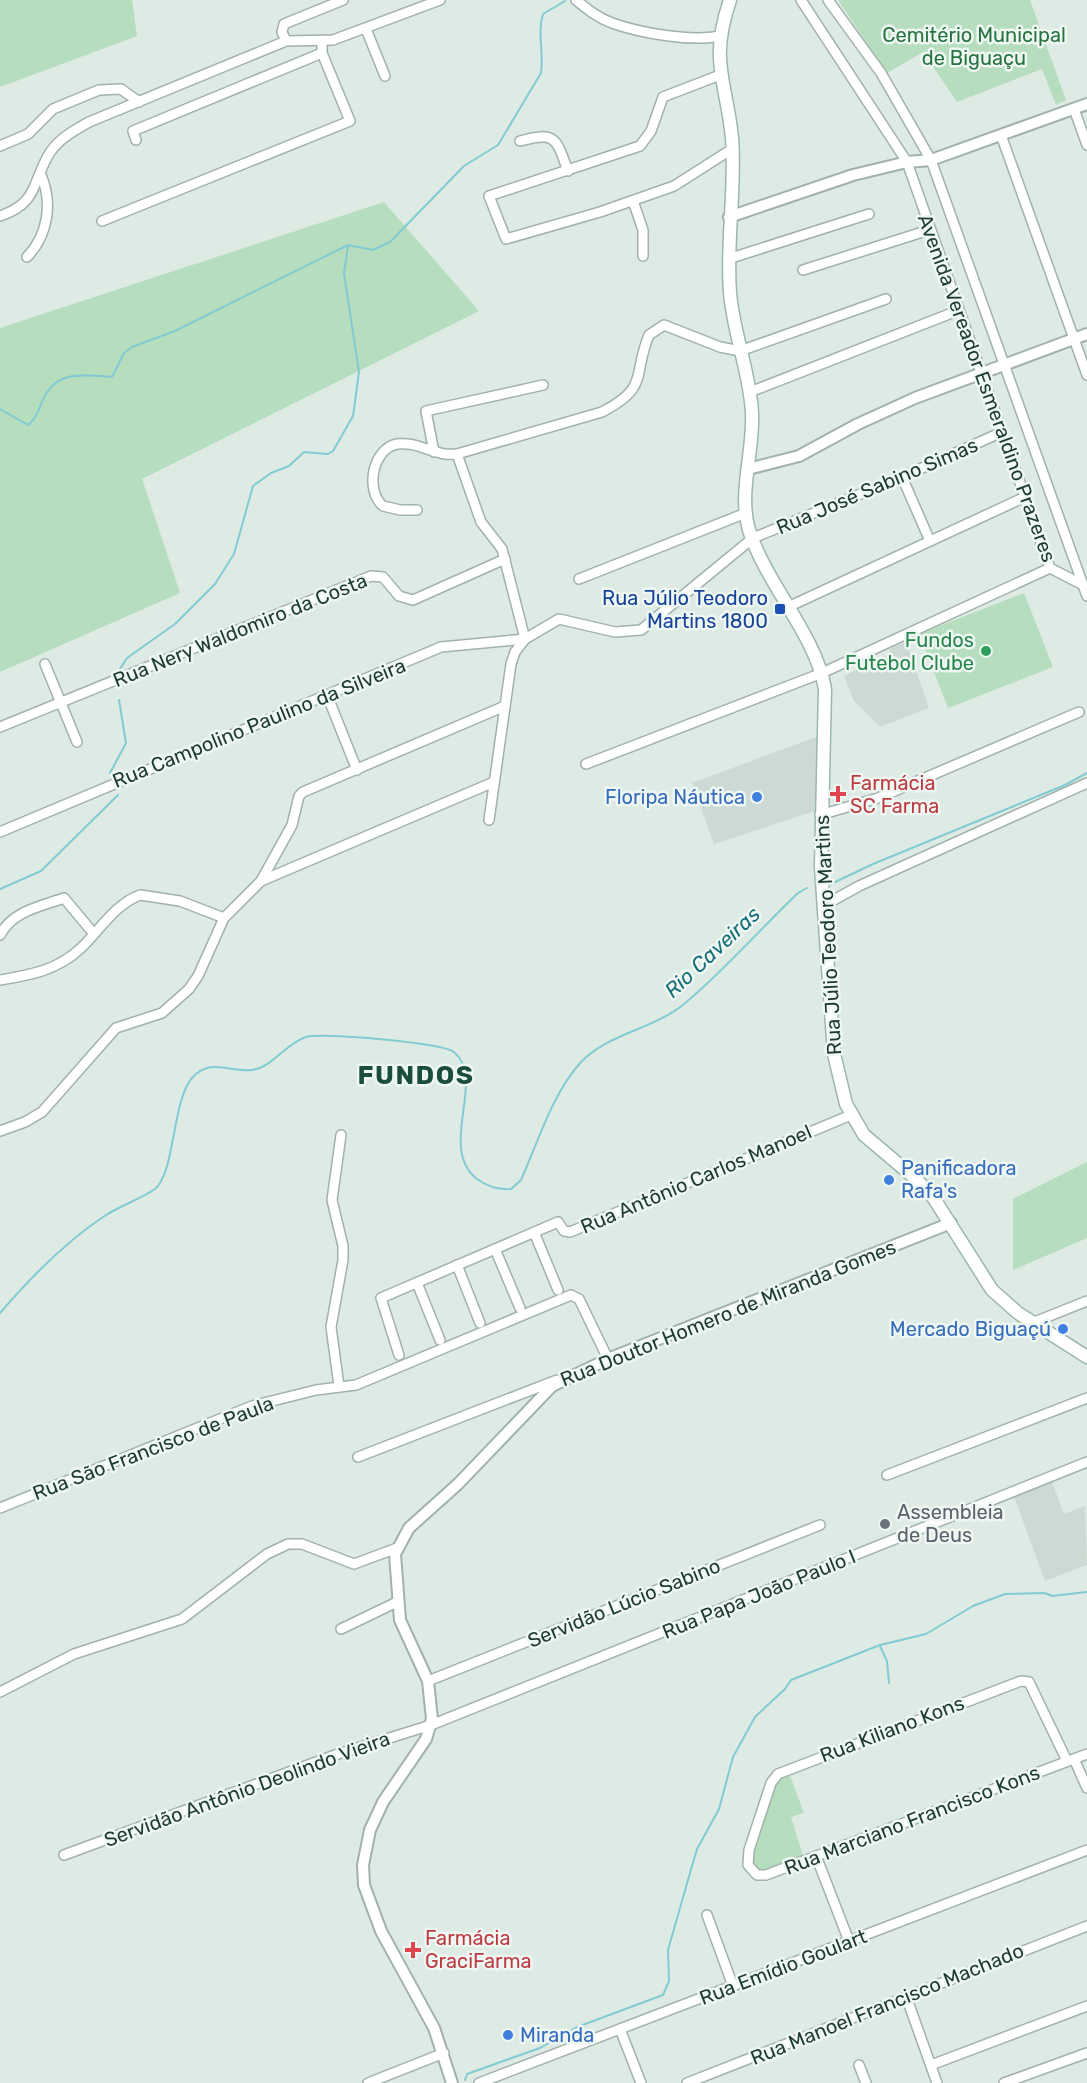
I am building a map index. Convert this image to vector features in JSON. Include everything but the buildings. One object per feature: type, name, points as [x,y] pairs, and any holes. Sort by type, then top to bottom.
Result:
[{"type":"main road","name":"Rua Júlio Teodoro Martins","points":[[730,0],[720,36],[720,75],[732,149],[728,259],[730,295],[750,392],[752,440],[746,513],[753,538],[822,673],[826,704],[820,815],[823,906],[836,1068],[851,1115],[872,1143],[925,1187],[951,1223],[992,1290],[1032,1323],[1087,1357]]},
{"type":"street","points":[[286,41],[282,32],[284,24],[343,0]]},
{"type":"street","points":[[0,216],[26,202],[51,151],[64,137],[89,122],[286,41],[300,39],[322,42],[366,29],[440,0]]},
{"type":"street","points":[[576,0],[598,16],[623,26],[691,38],[720,36]]},
{"type":"street","name":"Avenida Vereador Esmeraldino Prazeres","points":[[801,0],[907,162],[957,310],[1050,568],[1084,582]]},
{"type":"street","name":"Avenida Vereador Esmeraldino Prazeres","points":[[828,0],[881,73],[932,160],[1084,582]]},
{"type":"street","points":[[366,29],[385,76]]},
{"type":"street","points":[[102,220],[350,121],[322,53],[322,42]]},
{"type":"street","points":[[136,140],[133,131],[322,53]]},
{"type":"street","points":[[720,75],[663,97],[651,131],[640,146],[489,196],[506,240],[633,201],[683,181],[732,149]]},
{"type":"street","points":[[0,146],[28,134],[53,109],[99,90],[121,89],[138,102]]},
{"type":"street","points":[[729,217],[853,175],[907,162],[932,160],[1087,104]]},
{"type":"street","points":[[1074,109],[1087,145]]},
{"type":"street","points":[[520,141],[543,135],[557,141],[568,171]]},
{"type":"street","points":[[1001,135],[1087,375]]},
{"type":"street","points":[[27,257],[40,240],[47,217],[48,195],[41,175]]},
{"type":"street","points":[[633,201],[643,230],[643,256]]},
{"type":"street","points":[[728,259],[869,214]]},
{"type":"street","points":[[803,270],[929,230]]},
{"type":"street","points":[[417,510],[400,510],[379,502],[375,489],[376,461],[385,450],[398,444],[416,446],[434,452],[457,454],[583,420],[622,401],[637,382],[646,341],[658,327],[669,325],[720,347],[740,351],[886,299]]},
{"type":"street","points":[[750,392],[957,310]]},
{"type":"street","points":[[748,469],[799,456],[858,424],[980,373],[1087,334]]},
{"type":"street","points":[[434,452],[426,411],[543,384]]},
{"type":"street","name":"Rua José Sabino Simas","points":[[525,639],[558,619],[615,632],[641,630],[753,538],[902,477],[1002,432]]},
{"type":"street","points":[[457,454],[481,522],[502,549],[525,639],[513,658],[489,820]]},
{"type":"street","points":[[902,477],[930,541]]},
{"type":"street","points":[[788,607],[1025,497]]},
{"type":"street","points":[[579,579],[746,513]]},
{"type":"street","name":"Rua Nery Waldomiro da Costa","points":[[0,727],[371,576],[383,577],[399,596],[413,600],[505,559]]},
{"type":"street","points":[[586,764],[822,673],[1050,568]]},
{"type":"street","points":[[1084,582],[1087,596]]},
{"type":"street","name":"Rua Campolino Paulino da Silveira","points":[[0,832],[448,645],[525,639]]},
{"type":"street","points":[[45,664],[77,742]]},
{"type":"street","points":[[327,694],[357,770]]},
{"type":"street","points":[[0,1131],[25,1122],[42,1112],[116,1028],[162,1013],[183,995],[198,976],[225,918],[261,880],[292,825],[296,804],[303,792],[505,706]]},
{"type":"street","points":[[820,815],[878,798],[1079,712]]},
{"type":"street","points":[[261,880],[494,782]]},
{"type":"street","points":[[823,906],[879,876],[1087,783]]},
{"type":"street","points":[[0,980],[32,975],[59,965],[76,953],[116,910],[140,895],[180,901],[225,918]]},
{"type":"street","points":[[0,935],[7,923],[15,916],[64,898],[94,934]]},
{"type":"street","name":"Rua Antônio Carlos Manoel","points":[[399,1355],[381,1299],[558,1222],[564,1231],[570,1232],[851,1115]]},
{"type":"street","points":[[339,1386],[331,1327],[343,1260],[343,1246],[332,1200],[341,1135]]},
{"type":"street","name":"Rua Doutor Homero de Miranda Gomes","points":[[452,2083],[434,2028],[375,1918],[366,1895],[363,1865],[366,1842],[378,1811],[420,1748],[431,1725],[432,1710],[428,1681],[402,1626],[397,1602],[394,1569],[397,1548],[414,1522],[465,1476],[548,1390],[568,1377],[951,1223]]},
{"type":"street","points":[[534,1232],[558,1290]]},
{"type":"street","points":[[495,1249],[519,1308]]},
{"type":"street","points":[[457,1265],[480,1323]]},
{"type":"street","points":[[417,1283],[440,1340]]},
{"type":"street","name":"Rua São Francisco de Paula","points":[[0,1508],[252,1407],[339,1386],[356,1385],[571,1295],[579,1299],[608,1359]]},
{"type":"street","points":[[1032,1323],[1087,1301]]},
{"type":"street","points":[[358,1457],[568,1377]]},
{"type":"street","points":[[887,1474],[1087,1398]]},
{"type":"street","name":"Rua Papa João Paulo I","points":[[431,1725],[1087,1462]]},
{"type":"street","name":"Servidão Lúcio Sabino","points":[[428,1681],[819,1525]]},
{"type":"street","points":[[0,1692],[74,1654],[182,1619],[267,1554],[288,1544],[302,1544],[354,1564],[397,1548]]},
{"type":"street","points":[[341,1629],[397,1602]]},
{"type":"street","name":"Rua Kiliano Kons","points":[[757,1875],[748,1865],[748,1850],[771,1783],[778,1774],[1021,1681],[1029,1682],[1071,1760]]},
{"type":"street","name":"Servidão Antônio Deolindo Vieira","points":[[64,1855],[338,1754],[431,1725]]},
{"type":"street","name":"Rua Marciano Francisco Kons","points":[[757,1875],[766,1875],[1087,1754]]},
{"type":"street","points":[[1071,1760],[1087,1788]]},
{"type":"street","name":"Rua Emídio Goulart","points":[[479,2083],[1087,1850]]},
{"type":"street","points":[[816,1856],[849,1941]]},
{"type":"street","points":[[707,1915],[733,1986]]},
{"type":"street","name":"Rua Manoel Francisco Machado","points":[[687,2083],[1087,1926]]},
{"type":"street","points":[[906,1996],[937,2083]]},
{"type":"street","points":[[931,2065],[1087,2006]]},
{"type":"street","points":[[620,2029],[641,2083]]},
{"type":"street","points":[[368,2083],[444,2053]]},
{"type":"street","points":[[1004,2083],[1087,2053]]},
{"type":"street","points":[[859,2065],[866,2083]]},
{"type":"shaded area","points":[[906,642],[929,708],[880,727],[854,701],[844,676],[890,654],[889,649]]},
{"type":"shaded area","name":"Floripa Náutica","points":[[819,736],[815,811],[714,844],[692,783]]},
{"type":"shaded area","points":[[1052,1482],[1064,1514],[1085,1506],[1087,1565],[1045,1581],[1014,1497]]},
{"type":"green space","points":[[0,0],[132,0],[137,36],[0,87]]},
{"type":"green space","name":"Cemitério Municipal de Biguaçu","points":[[838,0],[1030,0],[1066,100],[1056,105],[1042,69],[957,102],[923,52],[887,73]]},
{"type":"green space","points":[[384,202],[479,311],[142,479],[180,593],[0,672],[0,328]]},
{"type":"green space","name":"Fundos Futebol Clube","points":[[1024,593],[1053,667],[948,708],[919,634]]},
{"type":"green space","points":[[1087,1162],[1087,1238],[1013,1270],[1013,1199]]},
{"type":"green space","points":[[789,1773],[804,1813],[791,1817],[803,1856],[760,1872],[752,1866],[751,1858],[775,1783]]},
{"type":"waterway","points":[[0,409],[28,425],[35,417],[48,391],[62,379],[81,375],[112,377],[124,353],[132,347],[175,331],[348,245],[373,250],[390,242],[464,166],[498,145],[541,73],[543,14],[565,1]]},
{"type":"waterway","points":[[118,672],[127,658],[175,624],[215,584],[234,554],[253,486],[271,473],[289,466],[304,452],[328,454],[333,451],[353,416],[359,372],[344,273],[348,246]]},
{"type":"waterway","points":[[110,773],[126,743],[119,700]]},
{"type":"waterway","name":"Rio Caveiras","points":[[831,884],[873,864],[1065,785],[1087,773]]},
{"type":"waterway","points":[[0,889],[41,871],[118,795]]},
{"type":"waterway","name":"Rio Caveiras","points":[[0,1313],[61,1249],[109,1213],[155,1189],[162,1181],[185,1089],[192,1078],[206,1068],[244,1070],[260,1068],[292,1044],[306,1037],[381,1039],[428,1045],[454,1052],[463,1064],[466,1079],[461,1132],[461,1150],[466,1166],[477,1179],[485,1184],[511,1189],[521,1180],[554,1103],[581,1062],[604,1045],[659,1020],[684,1004],[798,893],[807,888]]},
{"type":"waterway","points":[[465,2080],[467,2074],[540,2048],[577,2027],[663,1995],[669,1981],[668,1950],[697,1849],[719,1809],[733,1757],[755,1717],[785,1689],[791,1680],[880,1645],[926,1634],[973,1606],[1005,1594],[1045,1593],[1052,1596],[1087,1592]]},
{"type":"waterway","points":[[880,1646],[887,1661],[889,1683]]},
{"type":"place","name":"Rua Júlio Teodoro Martins 1800","points":[[780,609]]},
{"type":"place","name":"Fundos Futebol Clube","points":[[986,651]]},
{"type":"place","name":"Farmácia SC Farma","points":[[838,794]]},
{"type":"place","name":"Floripa Náutica","points":[[757,797]]},
{"type":"place","name":"Panificadora Rafa's","points":[[889,1180]]},
{"type":"place","name":"Mercado Biguaçú","points":[[1063,1329]]},
{"type":"place","name":"Assembleia de Deus","points":[[885,1524]]},
{"type":"place","name":"Farmácia GraciFarma","points":[[413,1950]]},
{"type":"place","name":"Miranda","points":[[508,2035]]},
{"type":"district","name":"FUNDOS","points":[[416,1075]]}]
